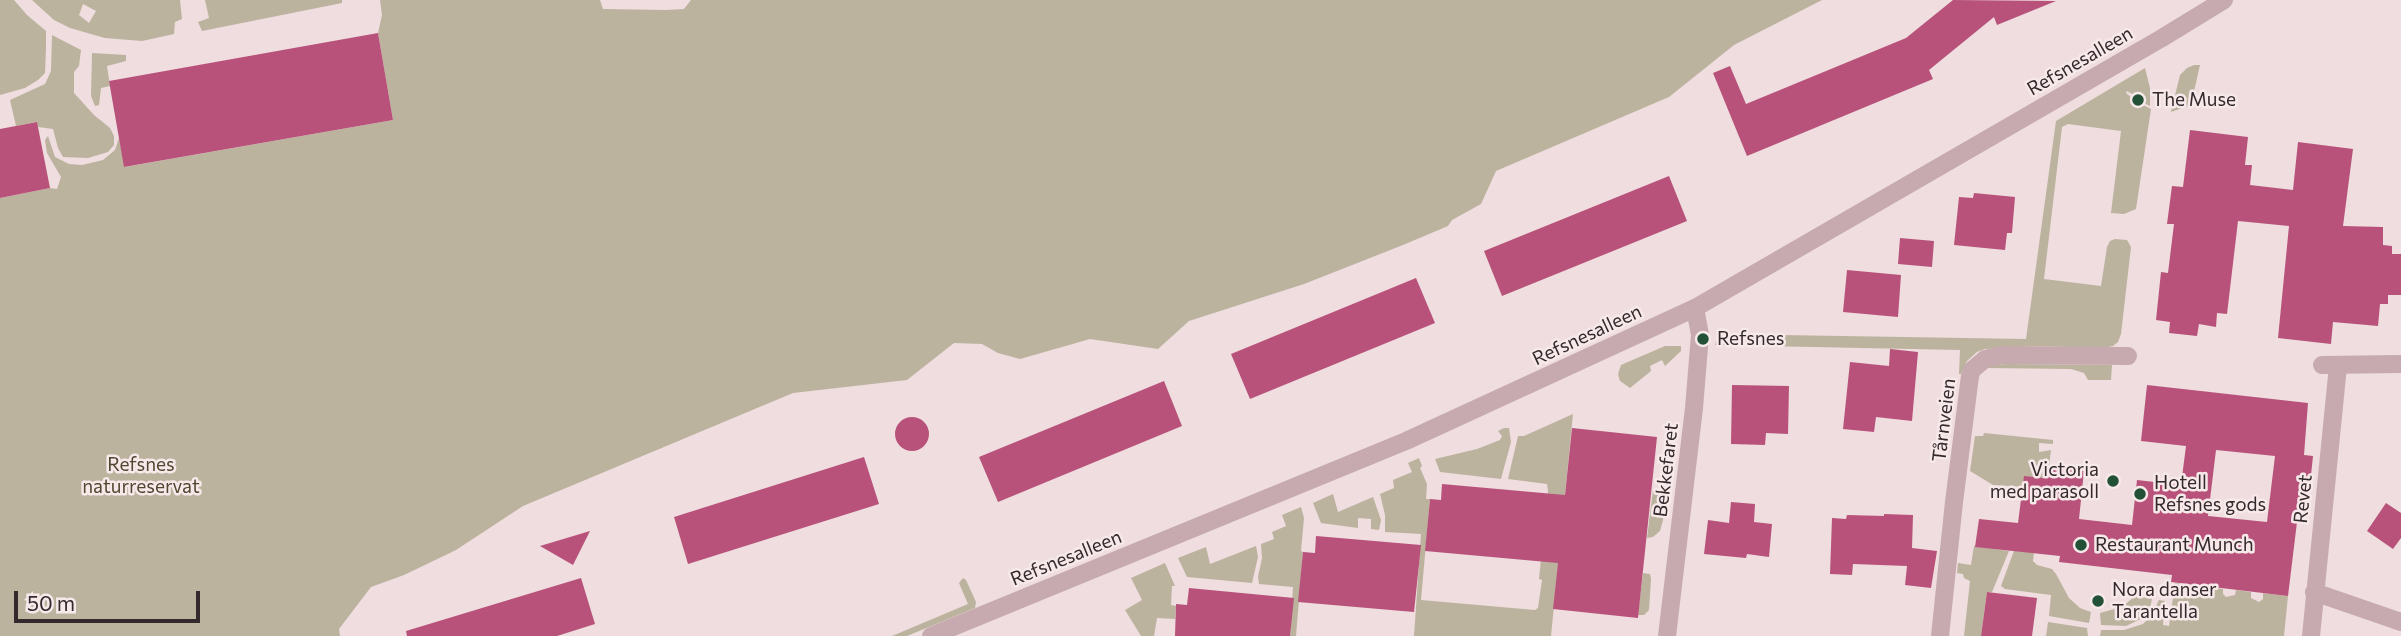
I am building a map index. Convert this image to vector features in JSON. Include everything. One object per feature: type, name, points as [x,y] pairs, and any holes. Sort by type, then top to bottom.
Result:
[{"type":"street","name":"Refsnesalleen","points":[[931,636],[1406,441],[1695,309],[2224,0]]},
{"type":"street","name":"Bekkefaret","points":[[1668,636],[1694,408],[1700,335],[1695,309]]},
{"type":"street","name":"Tårnveien","points":[[1940,636],[1953,510],[1972,370],[1989,357],[2002,355],[2128,356]]},
{"type":"street","name":"Revet","points":[[2311,636],[2330,365],[2401,364]]},
{"type":"street","points":[[2315,592],[2401,622]]},
{"type":"green space","points":[[0,0],[14,0],[46,31],[46,49],[45,73],[38,80],[25,88],[0,95]]},
{"type":"green space","points":[[32,0],[180,0],[182,19],[175,22],[174,34],[142,41],[105,38],[70,28],[54,20]],"holes":[[[83,4],[96,11],[89,23],[79,15]]]},
{"type":"green space","points":[[205,0],[342,0],[342,3],[202,31],[198,22],[209,18]]},
{"type":"green space","name":"Refsnes naturreservat","points":[[380,0],[600,0],[603,9],[666,10],[684,9],[691,0],[1822,0],[1734,45],[1669,97],[1496,171],[1481,204],[1452,220],[1448,226],[1304,284],[1189,321],[1158,349],[1090,339],[1020,359],[998,353],[982,344],[954,343],[907,380],[793,393],[523,506],[456,550],[404,575],[371,587],[339,629],[340,636],[0,636],[0,198],[57,189],[61,177],[47,153],[45,140],[48,136],[55,157],[69,164],[82,165],[103,160],[115,150],[119,138],[125,167],[393,120],[378,33],[382,15]]},
{"type":"green space","points":[[52,35],[81,50],[79,66],[74,72],[74,93],[110,128],[114,145],[108,152],[88,158],[63,157],[53,129],[38,127],[36,122],[16,126],[10,100],[45,84],[51,71]]},
{"type":"green space","points":[[92,53],[126,55],[126,61],[107,66],[110,86],[101,88],[99,105],[95,106],[91,96]]},
{"type":"green space","points":[[2194,65],[2200,65],[2191,105],[2171,112],[2180,75]]},
{"type":"green space","points":[[2145,68],[2150,88],[2150,106],[2144,103],[2140,93],[2126,93],[2133,103],[2151,109],[2136,209],[2124,214],[2111,213],[2121,131],[2068,124],[2062,127],[2044,279],[2101,286],[2110,241],[2127,240],[2131,247],[2121,334],[2113,346],[1985,349],[1967,361],[1959,374],[1960,350],[1715,345],[1719,334],[2026,339],[2056,121]]},
{"type":"green space","points":[[1665,346],[1681,346],[1681,351],[1665,366],[1662,360],[1650,366],[1651,371],[1630,388],[1620,381],[1618,374],[1621,365]]},
{"type":"green space","points":[[1990,365],[2112,365],[2111,380],[2088,380],[2084,373],[2071,369],[1988,368]]},
{"type":"green space","points":[[1573,414],[1551,636],[1414,636],[1421,534],[1385,532],[1385,515],[1380,494],[1394,488],[1393,480],[1412,472],[1408,463],[1419,458],[1427,484],[1426,499],[1430,499],[1421,600],[1535,610],[1538,608],[1542,580],[1539,579],[1547,484],[1508,479],[1518,436],[1524,436]]},
{"type":"green space","points":[[1509,428],[1511,442],[1501,479],[1440,472],[1435,459],[1477,449],[1500,440],[1502,436],[1498,431]]},
{"type":"green space","points":[[1984,433],[2053,440],[2053,444],[2039,443],[2039,452],[2051,450],[2049,466],[2044,466],[2043,478],[2023,487],[1993,485],[1970,471],[1975,436],[1983,436]]},
{"type":"green space","points":[[1653,490],[1661,493],[1664,505],[1663,520],[1660,531],[1647,538]]},
{"type":"green space","points":[[1333,494],[1338,512],[1373,497],[1381,520],[1379,530],[1371,529],[1371,519],[1358,518],[1358,528],[1321,523],[1313,503]]},
{"type":"green space","points":[[1301,507],[1304,518],[1303,552],[1296,636],[1290,636],[1293,587],[1259,584],[1258,577],[1262,558],[1261,544],[1274,539],[1272,532],[1286,526],[1282,515]]},
{"type":"green space","points":[[2035,544],[2033,561],[2037,565],[2052,569],[2069,598],[2080,608],[2091,612],[2089,623],[2049,616],[2051,595],[2005,589],[2001,586],[2015,548]]},
{"type":"green space","points":[[1256,546],[1258,557],[1252,583],[1187,577],[1178,558],[1206,547],[1210,564]]},
{"type":"green space","points":[[1974,546],[2009,551],[1992,592],[1987,592],[1981,636],[1964,636],[1970,581],[1964,578],[1963,574],[1957,573],[1958,563],[1971,565]]},
{"type":"green space","points":[[1165,563],[1175,586],[1172,586],[1171,605],[1176,606],[1175,619],[1157,618],[1154,636],[1141,636],[1125,610],[1142,600],[1131,578]]},
{"type":"green space","points":[[1643,573],[1650,574],[1651,579],[1649,610],[1644,615],[1638,615]]},
{"type":"green space","points":[[963,578],[976,602],[975,608],[907,636],[892,636],[968,604],[959,583]]},
{"type":"green space","points":[[2175,583],[2194,585],[2196,594],[2201,596],[2205,595],[2208,587],[2223,589],[2226,597],[2235,595],[2236,590],[2251,592],[2251,598],[2259,602],[2263,599],[2263,593],[2288,596],[2284,636],[2100,636],[2101,630],[2124,630],[2143,624],[2151,616],[2159,600],[2165,601],[2163,625],[2169,626]]},
{"type":"green space","points":[[2135,596],[2152,599],[2143,618],[2126,626],[2101,625],[2100,613],[2122,607]]},
{"type":"green space","points":[[2048,622],[2087,628],[2088,636],[2046,636]]},
{"type":"building","points":[[1953,0],[2056,1],[1997,25],[1994,17],[1929,70],[1933,79],[1747,156],[1713,73],[1730,66],[1746,104],[1906,38]]},
{"type":"building","points":[[378,33],[393,120],[124,167],[109,81]]},
{"type":"building","points":[[37,122],[50,188],[0,198],[0,129]]},
{"type":"building","points":[[2190,130],[2248,137],[2245,165],[2252,165],[2250,185],[2293,190],[2298,142],[2353,149],[2343,226],[2383,227],[2383,245],[2392,246],[2392,254],[2401,254],[2401,295],[2388,295],[2388,304],[2380,304],[2378,326],[2333,322],[2331,344],[2278,338],[2289,226],[2238,221],[2227,314],[2217,313],[2216,327],[2199,324],[2197,336],[2169,333],[2170,322],[2156,320],[2161,272],[2168,273],[2174,224],[2167,224],[2172,186],[2183,187]]},
{"type":"building","points":[[1669,176],[1687,221],[1502,296],[1484,251]]},
{"type":"building","points":[[1974,193],[2015,197],[2012,233],[2007,233],[2005,250],[1954,245],[1959,197],[1973,198]]},
{"type":"building","points":[[1900,238],[1934,241],[1932,267],[1898,264]]},
{"type":"building","points":[[1847,270],[1901,275],[1898,317],[1843,312]]},
{"type":"building","points":[[1416,278],[1435,323],[1250,399],[1231,354]]},
{"type":"building","points":[[1890,349],[1918,352],[1912,421],[1876,417],[1874,432],[1843,429],[1850,362],[1889,366]]},
{"type":"building","points":[[1164,381],[1182,426],[998,502],[979,457]]},
{"type":"building","points":[[1732,385],[1789,386],[1788,434],[1766,433],[1765,445],[1731,444]]},
{"type":"building","points":[[2147,385],[2308,403],[2304,455],[2313,456],[2306,523],[2297,522],[2288,596],[2171,582],[2172,575],[2059,562],[2060,556],[1975,547],[1979,519],[2018,523],[2024,476],[2043,478],[2044,466],[2084,471],[2079,519],[2132,525],[2137,480],[2181,485],[2186,446],[2141,441]],"holes":[[[2216,450],[2275,456],[2267,522],[2208,516]]]},
{"type":"building","points":[[912,417],[924,422],[929,434],[924,446],[912,451],[900,446],[895,434],[900,422]]},
{"type":"building","points":[[1572,428],[1657,437],[1638,618],[1553,609],[1558,563],[1425,551],[1430,499],[1441,500],[1442,484],[1565,495]]},
{"type":"building","points":[[864,457],[879,504],[688,564],[674,517]]},
{"type":"building","points":[[1731,502],[1755,504],[1754,522],[1772,524],[1769,557],[1704,554],[1708,520],[1729,523]]},
{"type":"building","points":[[2386,503],[2401,513],[2401,538],[2393,549],[2367,531]]},
{"type":"building","points":[[1913,515],[1912,548],[1937,551],[1931,588],[1905,585],[1907,566],[1853,564],[1852,575],[1830,574],[1832,518]]},
{"type":"building","points":[[590,531],[573,565],[540,546]]},
{"type":"building","points":[[1316,536],[1421,545],[1414,612],[1298,602],[1303,552],[1315,553]]},
{"type":"building","points":[[581,578],[595,624],[557,636],[407,636],[406,631]]},
{"type":"building","points":[[1189,588],[1294,598],[1290,636],[1175,636],[1176,604],[1187,605]]},
{"type":"building","points":[[1987,592],[2037,598],[2032,636],[1981,636]]},
{"type":"place","name":"The Muse","points":[[2138,100]]},
{"type":"place","name":"Refsnes","points":[[1703,339]]},
{"type":"place","name":"Victoria med parasoll","points":[[2113,481]]},
{"type":"place","name":"Hotell Refsnes gods","points":[[2140,494]]},
{"type":"place","name":"Restaurant Munch","points":[[2081,545]]},
{"type":"place","name":"Nora danser Tarantella","points":[[2098,601]]}]
